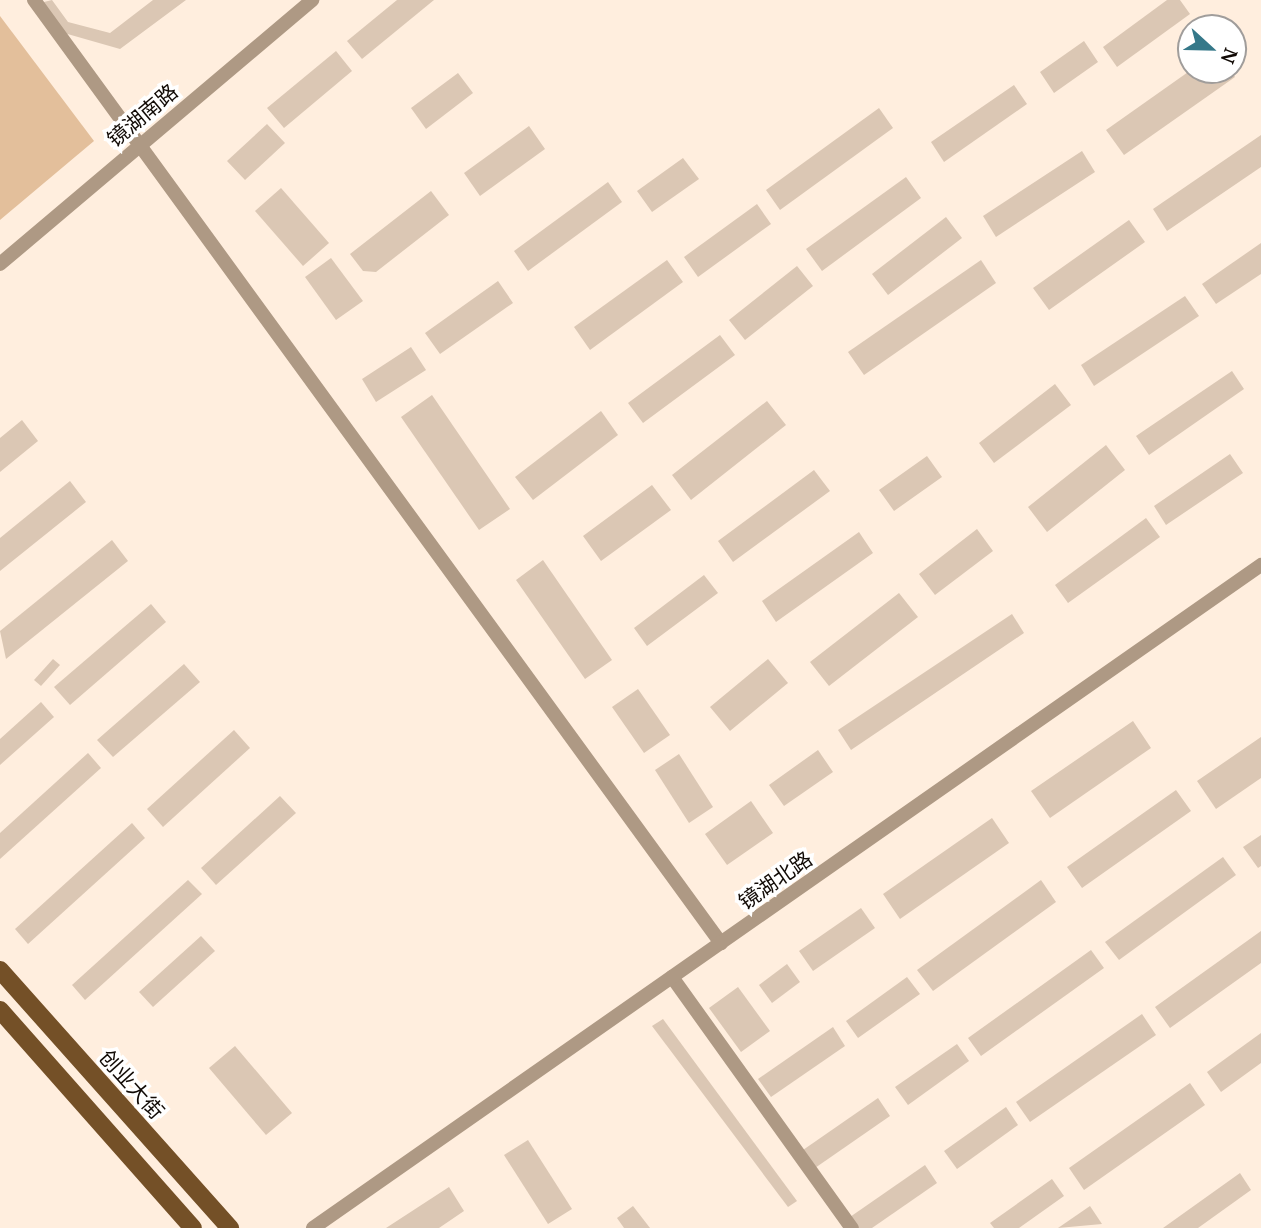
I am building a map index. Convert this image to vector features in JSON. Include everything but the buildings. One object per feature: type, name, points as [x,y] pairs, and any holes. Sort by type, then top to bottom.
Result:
[{"type":"main road","name":"创业大街","points":[[0,970],[230,1228]]},
{"type":"main road","points":[[0,1010],[193,1228]]},
{"type":"street","points":[[34,0],[721,943]]},
{"type":"street","name":"镜湖南路","points":[[0,264],[312,0]]},
{"type":"street","name":"镜湖北路","points":[[313,1228],[1261,565]]},
{"type":"street","points":[[672,977],[852,1228]]},
{"type":"shaded area","points":[[0,16],[94,141],[0,220]]}]
